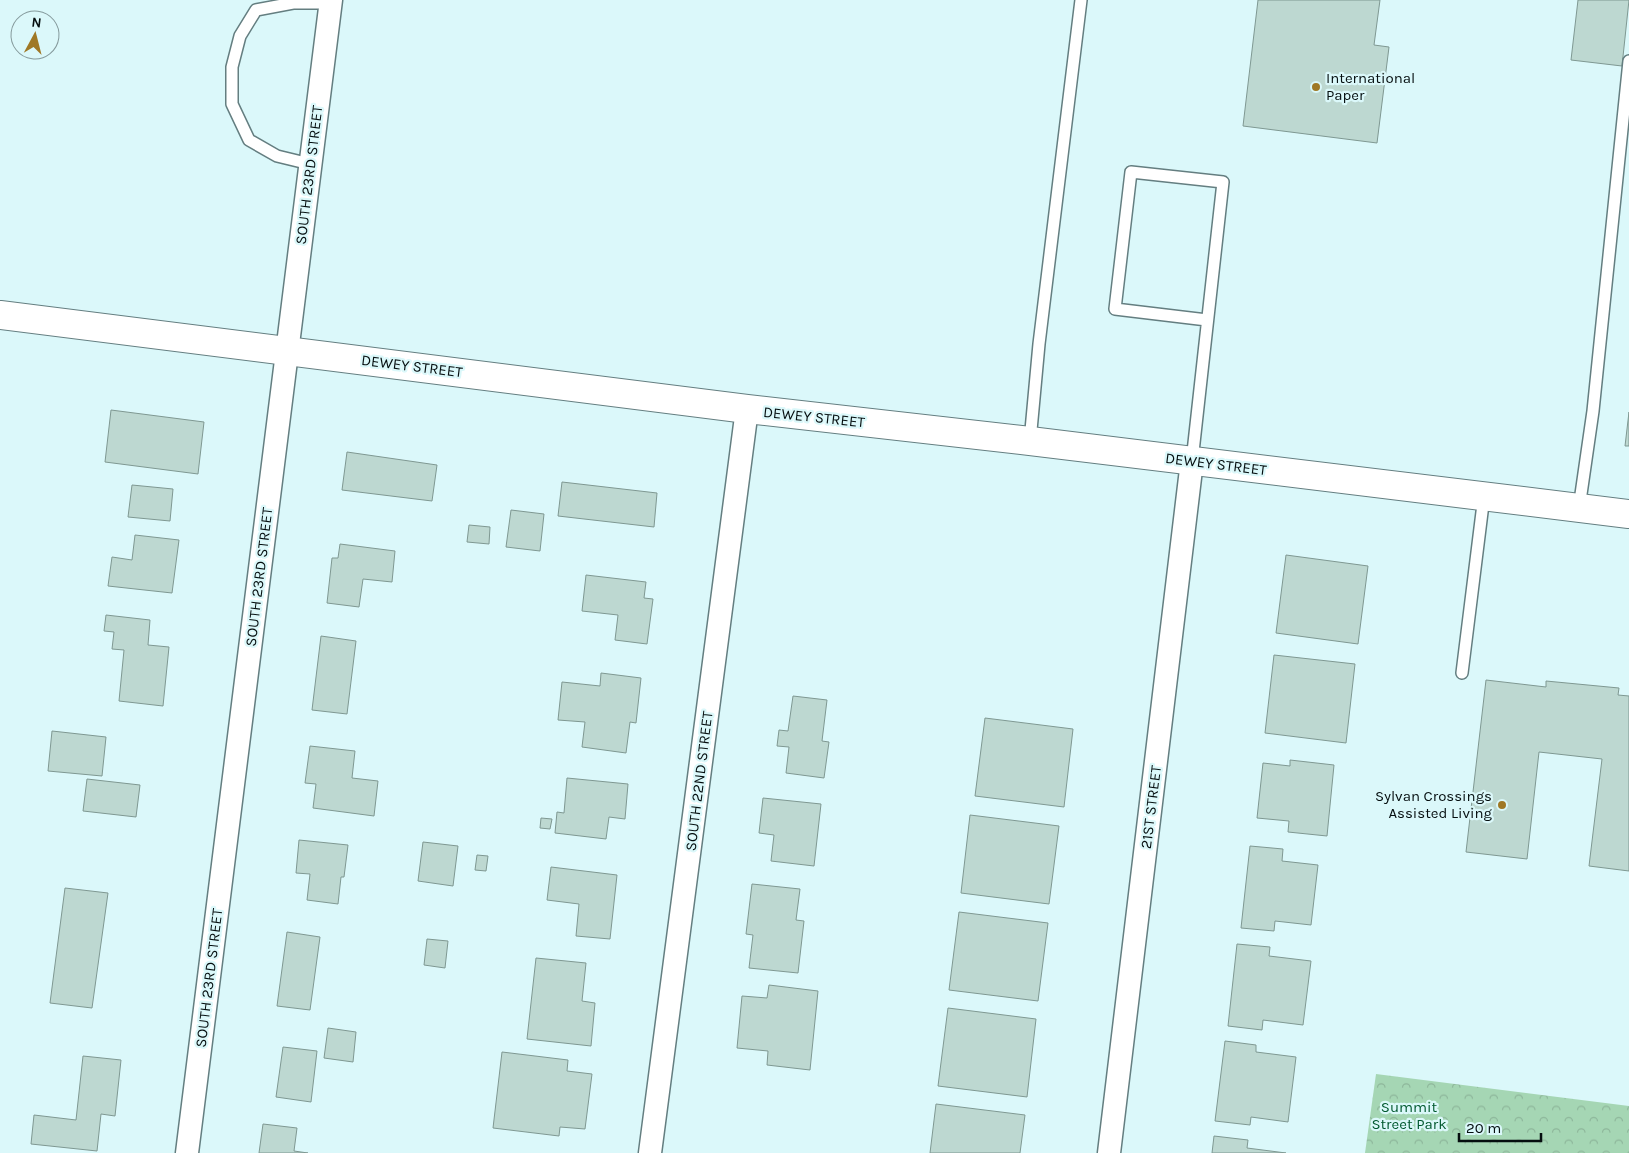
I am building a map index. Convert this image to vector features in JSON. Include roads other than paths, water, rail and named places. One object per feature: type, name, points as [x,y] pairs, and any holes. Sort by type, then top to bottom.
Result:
[{"type":"street","name":"SOUTH 23RD STREET","points":[[188,1153],[331,1]]},
{"type":"street","name":"DEWEY STREET","points":[[0,315],[747,409],[1030,441],[1629,514]]},
{"type":"street","name":"SOUTH 22ND STREET","points":[[650,1153],[747,409]]},
{"type":"street","name":"21ST STREET","points":[[1109,1153],[1192,461]]},
{"type":"lane","points":[[1030,441],[1039,344],[1081,0]]},
{"type":"lane","points":[[310,164],[277,156],[249,140],[232,104],[232,67],[240,36],[256,10],[293,2],[331,1]]},
{"type":"lane","points":[[1579,508],[1593,411],[1629,61]]},
{"type":"lane","points":[[1192,461],[1222,182],[1131,172],[1115,309],[1207,320]]},
{"type":"lane","points":[[1462,674],[1484,496]]},
{"type":"place","name":"International Paper","points":[[1316,87]]},
{"type":"place","name":"Sylvan Crossings Assisted Living","points":[[1502,805]]},
{"type":"park label","name":"Summit Street Park","points":[[1409,1116]]}]
